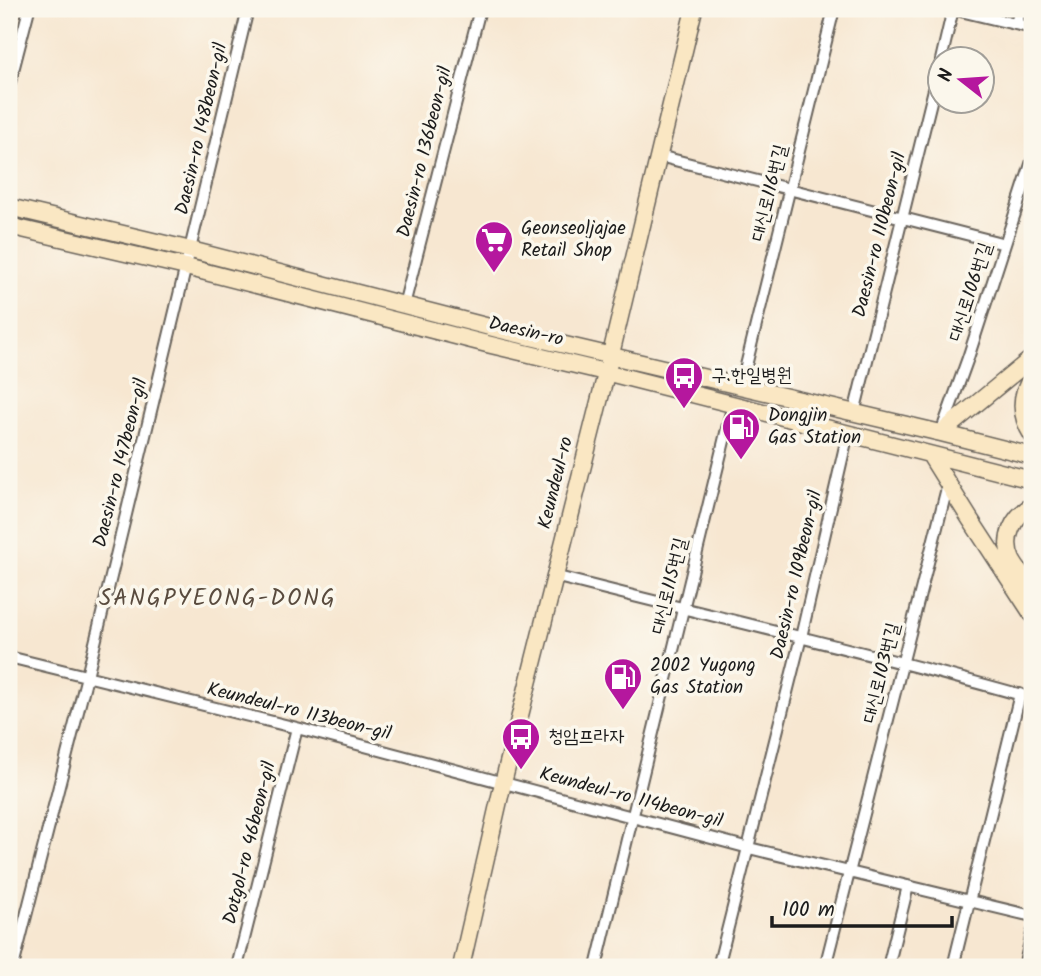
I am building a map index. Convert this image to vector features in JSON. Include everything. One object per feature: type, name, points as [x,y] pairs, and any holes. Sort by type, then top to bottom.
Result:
[{"type":"street","points":[[9,86],[29,9]]},
{"type":"street","name":"Daesin-ro 148beon-gil","points":[[189,258],[248,9]]},
{"type":"street","name":"Daesin-ro 136beon-gil","points":[[404,305],[480,9]]},
{"type":"street","name":"Keundeul-ro","points":[[461,967],[503,783],[611,355],[694,9]]},
{"type":"street","name":"대신로116번길","points":[[741,386],[834,9]]},
{"type":"street","points":[[944,46],[953,9],[1032,28]]},
{"type":"street","points":[[1016,24],[1020,9]]},
{"type":"street","name":"Daesin-ro 110beon-gil","points":[[855,413],[927,116]]},
{"type":"street","points":[[659,156],[1005,244]]},
{"type":"street","name":"대신로106번길","points":[[941,433],[1032,161]]},
{"type":"street","name":"Daesin-ro","points":[[9,207],[486,344],[1032,480]]},
{"type":"street","name":"Daesin-ro","points":[[9,226],[189,258],[404,305],[1032,456]]},
{"type":"street","name":"Daesin-ro 147beon-gil","points":[[13,967],[189,258]]},
{"type":"street","points":[[941,433],[1032,358]]},
{"type":"street","points":[[1032,377],[1022,404],[1024,422],[1032,435]]},
{"type":"street","name":"대신로115번길","points":[[596,967],[733,404]]},
{"type":"street","name":"Daesin-ro 109beon-gil","points":[[718,967],[801,637],[848,433]]},
{"type":"street","points":[[930,455],[1032,614]]},
{"type":"street","name":"대신로103번길","points":[[825,967],[948,484]]},
{"type":"street","points":[[1032,506],[1016,518],[1008,547],[1013,561],[1032,589]]},
{"type":"street","points":[[554,576],[902,662],[1032,698]]},
{"type":"street","name":"Keundeul-ro 113beon-gil","points":[[9,657],[297,728],[503,783]]},
{"type":"street","points":[[953,967],[1020,694]]},
{"type":"street","name":"Dotgol-ro 46beon-gil","points":[[237,967],[297,728]]},
{"type":"street","name":"Keundeul-ro 114beon-gil","points":[[503,783],[749,848],[1032,916]]},
{"type":"street","points":[[888,967],[908,886]]},
{"type":"street","points":[[1024,967],[1032,933]]},
{"type":"place","name":"Geonseoljajae Retail Shop","points":[[494,274]]},
{"type":"place","name":"구.한일병원","points":[[684,410]]},
{"type":"place","name":"Dongjin Gas Station","points":[[741,461]]},
{"type":"place","name":"2002 Yugong Gas Station","points":[[623,711]]},
{"type":"place","name":"청암프라자","points":[[521,771]]},
{"type":"district","name":"SANGPYEONG-DONG","points":[[218,599]]}]
